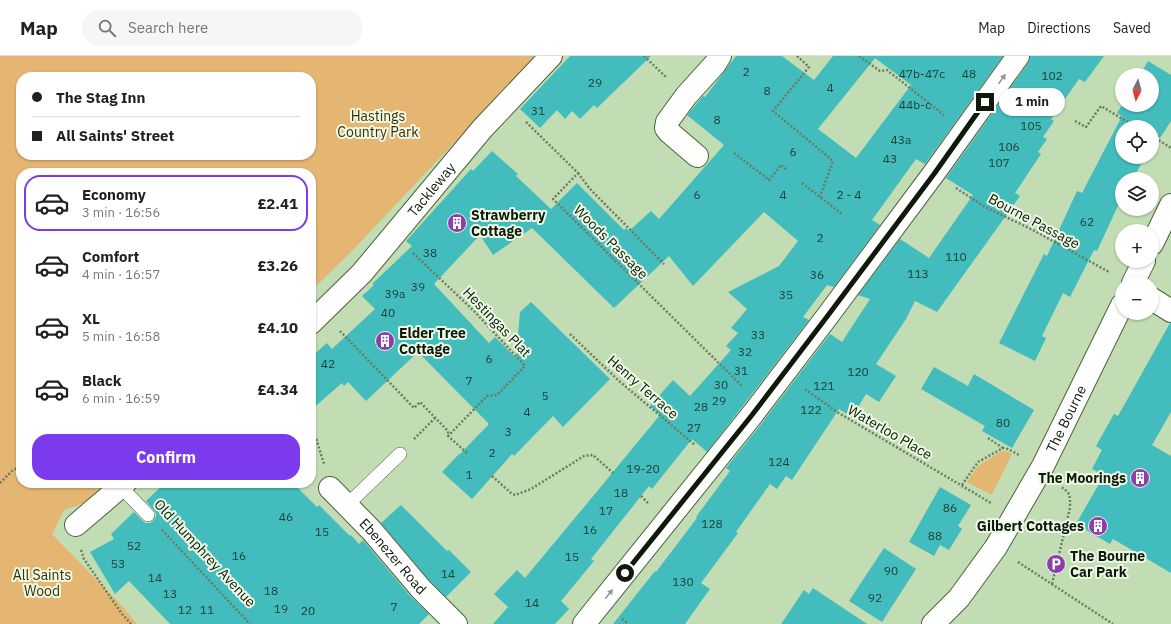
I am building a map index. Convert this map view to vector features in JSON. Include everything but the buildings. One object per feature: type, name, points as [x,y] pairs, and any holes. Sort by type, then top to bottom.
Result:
[{"type":"main road","name":"Tackleway","points":[[317,317],[362,273],[482,129],[551,56]]},
{"type":"main road","points":[[697,156],[669,132],[666,128],[666,122],[720,56]]},
{"type":"main road","points":[[584,624],[718,457],[826,318],[934,174],[1018,56]]},
{"type":"main road","points":[[1159,230],[1171,205]]},
{"type":"main road","points":[[1126,276],[1136,268]]},
{"type":"main road","points":[[1159,304],[1171,312]]},
{"type":"main road","name":"The Bourne","points":[[933,624],[959,598],[996,547],[1041,470],[1115,319]]},
{"type":"main road","points":[[76,525],[119,488]]},
{"type":"main road","name":"Ebenezer Road","points":[[330,488],[372,531],[421,589],[456,624]]},
{"type":"lane","points":[[347,505],[400,454]]},
{"type":"lane","name":"Old Humphrey Avenue","points":[[126,488],[148,515]]},
{"type":"path","points":[[644,56],[686,96]]},
{"type":"path","points":[[797,56],[809,67],[774,111],[833,161],[820,197]]},
{"type":"path","points":[[859,56],[880,71],[887,70],[945,116]]},
{"type":"path","points":[[507,103],[578,173],[590,189],[664,264]]},
{"type":"path","points":[[1076,121],[1086,127],[1102,106],[1125,120]]},
{"type":"path","points":[[1159,140],[1171,148]]},
{"type":"path","points":[[734,153],[769,180],[781,165],[786,169]]},
{"type":"path","name":"Woods Passage","points":[[578,173],[553,199],[745,390]]},
{"type":"path","name":"Bourne Passage","points":[[934,174],[985,207],[1030,229],[1117,276]]},
{"type":"path","points":[[802,183],[842,214]]},
{"type":"path","name":"Hestingas Plat","points":[[394,235],[474,311],[525,366],[497,395],[487,396],[448,436]]},
{"type":"path","points":[[317,317],[414,408],[420,402],[448,431],[448,436],[468,453]]},
{"type":"path","name":"Henry Terrace","points":[[570,334],[619,381],[699,448]]},
{"type":"path","name":"Waterloo Place","points":[[783,373],[837,412],[989,502]]},
{"type":"path","points":[[400,454],[435,418]]},
{"type":"path","points":[[316,438],[328,476],[330,488]]},
{"type":"path","points":[[988,438],[1041,470],[1068,491],[1070,497],[1070,508],[1052,584]]},
{"type":"path","points":[[962,485],[978,462],[1003,448]]},
{"type":"path","points":[[492,476],[515,495],[531,489],[584,456],[593,455],[613,473]]},
{"type":"path","points":[[0,483],[16,469]]},
{"type":"path","name":"Old Humphrey Avenue","points":[[148,515],[250,624]]},
{"type":"path","points":[[76,525],[74,534],[84,559],[122,614],[131,624]]},
{"type":"path","points":[[1018,561],[1113,624]]},
{"type":"green space","name":"Hastings Country Park","points":[[0,56],[536,56],[352,251],[316,286],[316,168],[16,168],[16,488],[111,488],[99,498],[64,510],[52,534],[121,605],[137,624],[0,624]]},
{"type":"green space","points":[[1005,451],[1012,454],[992,494],[967,482],[978,466],[1000,452]]},
{"type":"place","name":"Strawberry Cottage","points":[[457,223]]},
{"type":"place","name":"Elder Tree Cottage","points":[[385,341]]},
{"type":"place","name":"The Moorings","points":[[1140,478]]},
{"type":"place","name":"Gilbert Cottages","points":[[1098,526]]},
{"type":"place","name":"The Bourne Car Park","points":[[1056,564]]},
{"type":"route","points":[[625,573],[752,415],[934,174],[985,102]]},
{"type":"park label","name":"All Saints Wood","points":[[42,584]]}]
